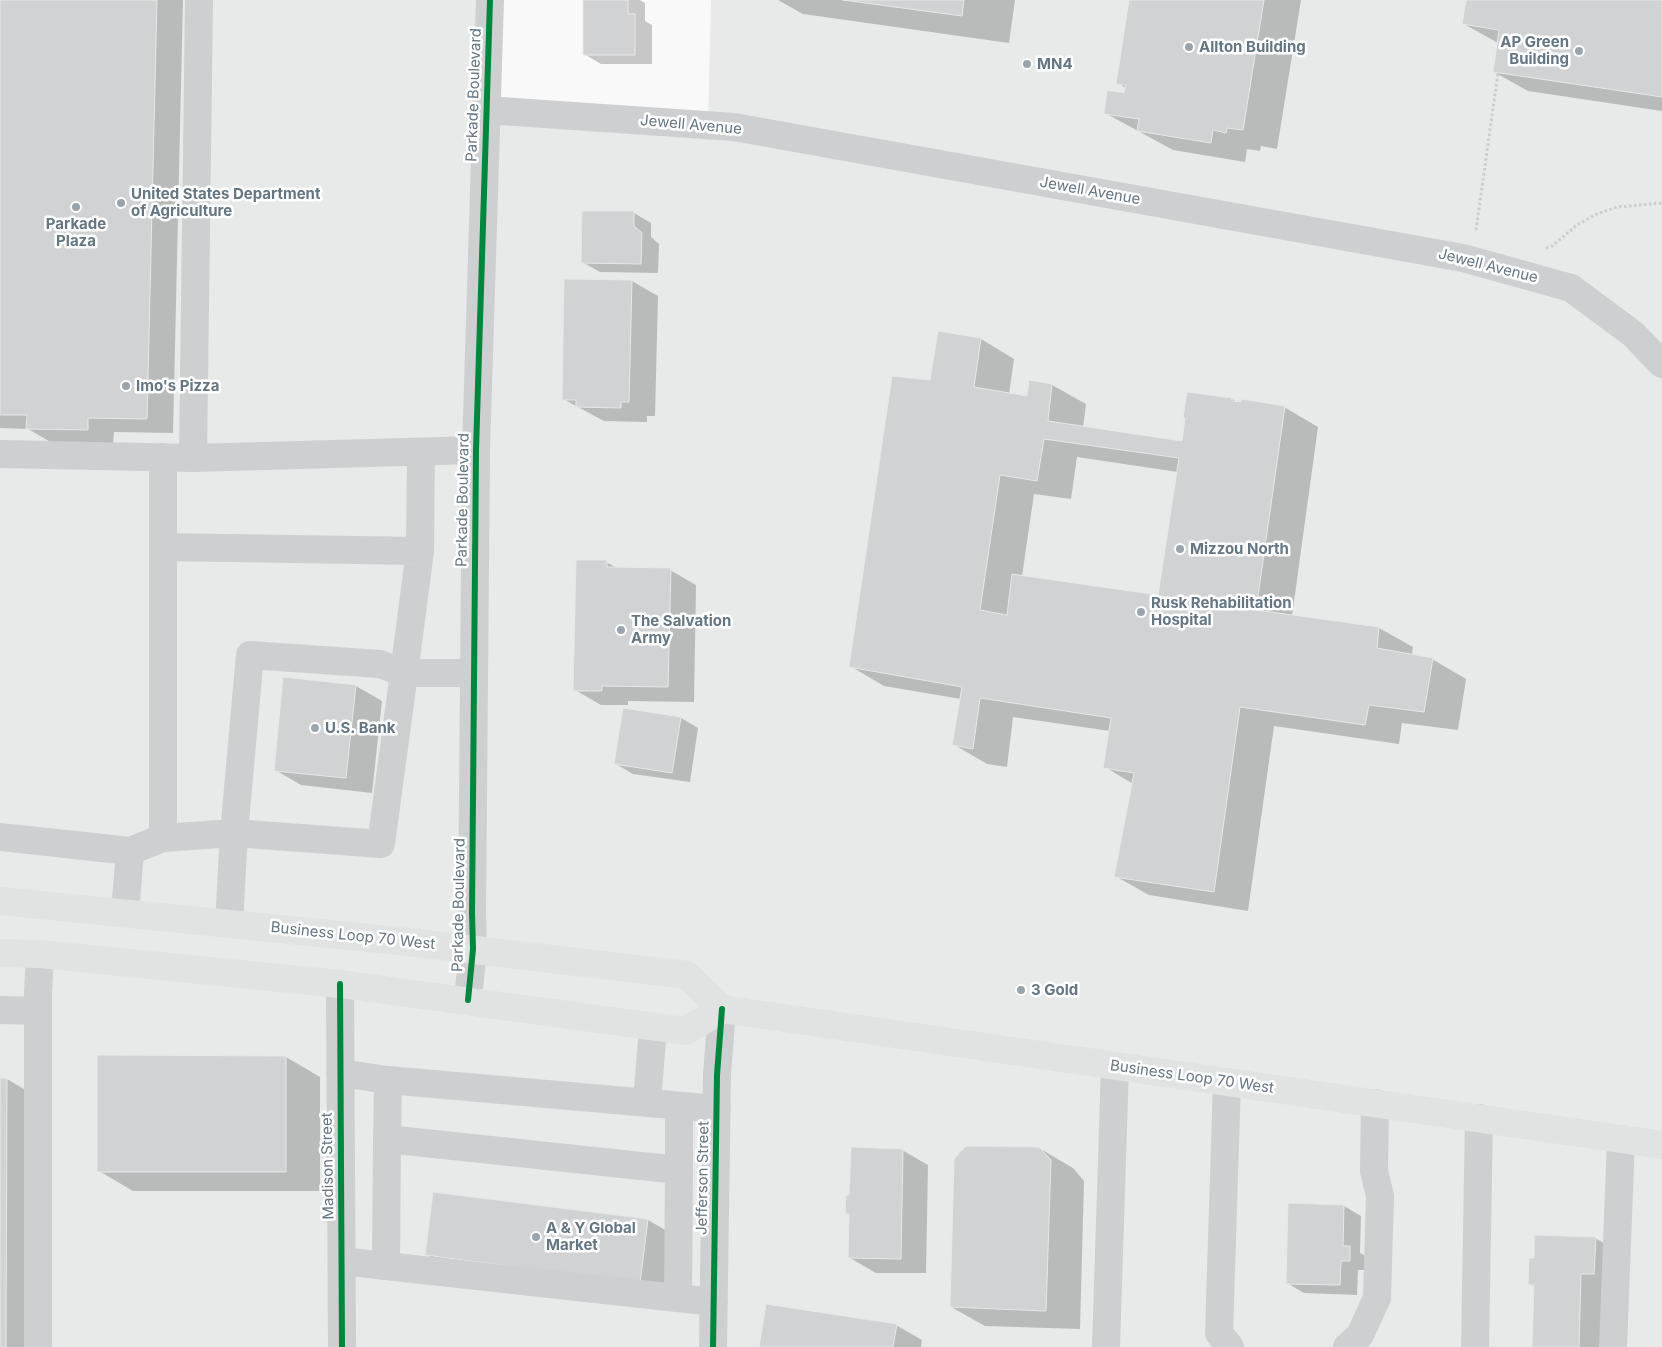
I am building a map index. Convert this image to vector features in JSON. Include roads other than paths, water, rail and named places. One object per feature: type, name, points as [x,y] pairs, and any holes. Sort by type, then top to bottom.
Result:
[{"type":"main road","name":"Business Loop 70 West","points":[[0,900],[473,949],[687,974],[722,1009],[1662,1145]]},
{"type":"main road","points":[[0,952],[40,954],[340,984],[686,1031],[722,1009]]},
{"type":"street","points":[[193,458],[199,0]]},
{"type":"street","name":"Parkade Boulevard","points":[[468,1000],[473,949],[476,450],[490,0]]},
{"type":"street","name":"Jewell Avenue","points":[[486,110],[734,127],[1463,258],[1570,288],[1633,334],[1662,364]]},
{"type":"street","points":[[0,454],[193,458],[476,450]]},
{"type":"street","points":[[0,837],[130,851],[163,838],[234,833],[381,844],[420,551],[421,452]]},
{"type":"street","points":[[163,838],[164,457]]},
{"type":"street","points":[[164,547],[420,551]]},
{"type":"street","points":[[229,923],[234,833],[250,655],[380,664],[404,673],[474,673]]},
{"type":"street","points":[[125,913],[130,851]]},
{"type":"street","points":[[38,1347],[38,1011],[40,954]]},
{"type":"street","name":"Madison Street","points":[[340,984],[342,1347]]},
{"type":"street","name":"Jefferson Street","points":[[713,1347],[717,1075],[722,1009]]},
{"type":"street","points":[[0,1010],[38,1011]]},
{"type":"street","points":[[647,1103],[653,1027]]},
{"type":"street","points":[[1106,1347],[1115,1066]]},
{"type":"street","points":[[340,1073],[388,1080],[717,1109]]},
{"type":"street","points":[[386,1266],[388,1080]]},
{"type":"street","points":[[1227,1082],[1219,1333],[1230,1347]]},
{"type":"street","points":[[1347,1347],[1360,1335],[1377,1298],[1380,1196],[1374,1171],[1375,1103]]},
{"type":"street","points":[[678,1298],[679,1106]]},
{"type":"street","points":[[1475,1347],[1479,1118]]},
{"type":"street","points":[[387,1139],[679,1170]]},
{"type":"street","points":[[1614,1347],[1621,1139]]},
{"type":"street","points":[[342,1261],[714,1302]]},
{"type":"place","name":"Allton Building","points":[[1189,47]]},
{"type":"place","name":"AP Green Building","points":[[1579,51]]},
{"type":"place","name":"MN4","points":[[1027,64]]},
{"type":"place","name":"United States Department of Agriculture","points":[[121,203]]},
{"type":"place","name":"Parkade Plaza","points":[[76,207]]},
{"type":"place","name":"Imo's Pizza","points":[[126,386]]},
{"type":"place","name":"Mizzou North","points":[[1180,549]]},
{"type":"place","name":"Rusk Rehabilitation Hospital","points":[[1141,612]]},
{"type":"place","name":"The Salvation Army","points":[[621,630]]},
{"type":"place","name":"U.S. Bank","points":[[315,728]]},
{"type":"place","name":"3 Gold","points":[[1021,990]]},
{"type":"place","name":"A & Y Global Market","points":[[536,1237]]}]
